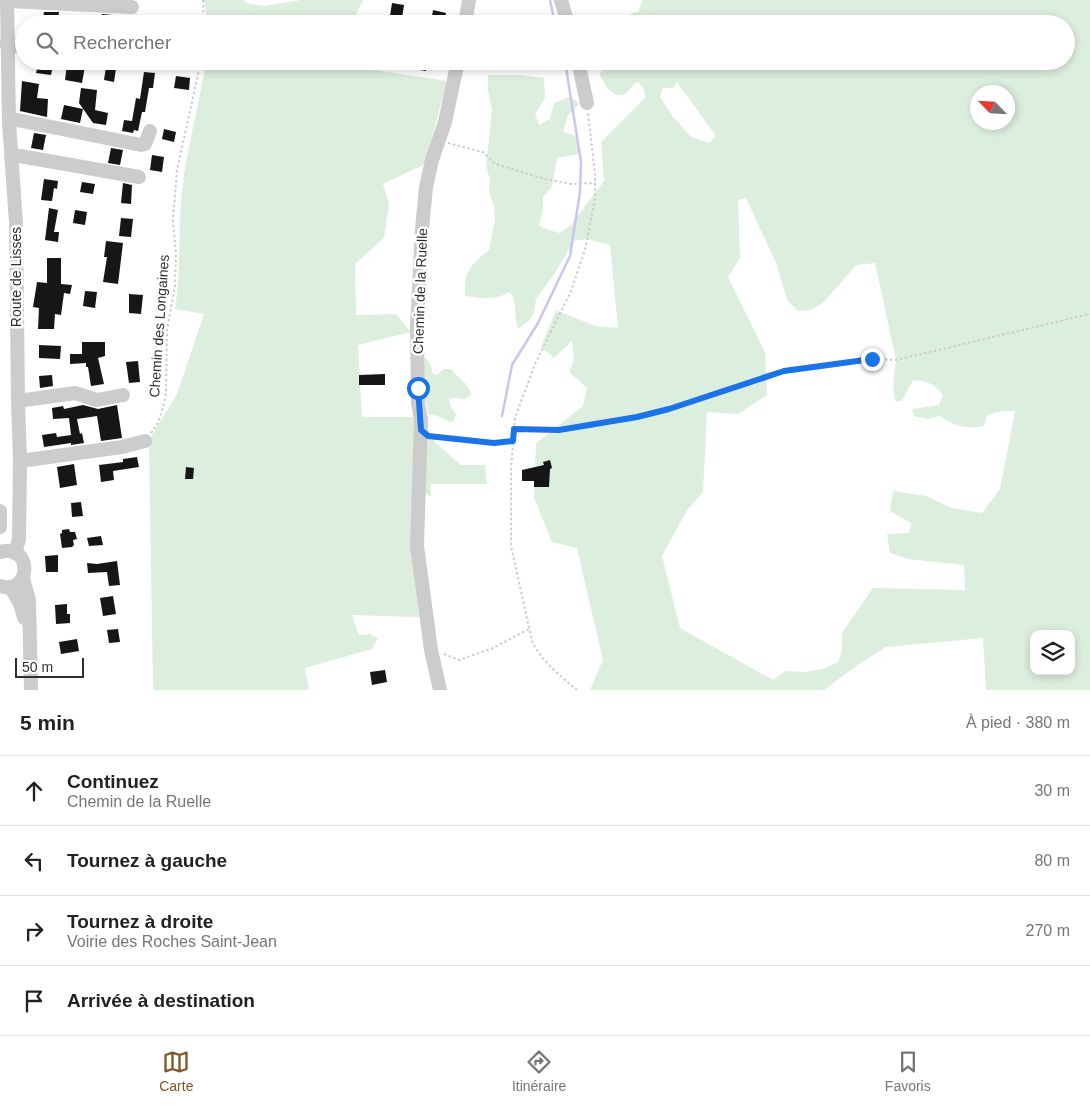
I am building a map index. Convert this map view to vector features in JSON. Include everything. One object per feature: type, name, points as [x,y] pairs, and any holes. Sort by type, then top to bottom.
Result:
[{"type":"street","points":[[466,15],[469,0]]},
{"type":"street","points":[[561,0],[565,15]]},
{"type":"street","points":[[5,6],[132,7]]},
{"type":"street","name":"Route de Lisses","points":[[5,6],[9,122],[16,222],[20,531],[15,553]]},
{"type":"street","points":[[6,44],[15,46]]},
{"type":"street","name":"Chemin de la Ruelle","points":[[440,690],[431,650],[417,546],[421,420],[418,403],[417,353],[419,278],[426,187],[432,160],[445,122],[456,70]]},
{"type":"street","points":[[580,70],[587,103]]},
{"type":"street","points":[[9,122],[17,120],[141,145],[148,141],[150,131]]},
{"type":"street","points":[[12,159],[20,156],[140,177]]},
{"type":"street","points":[[12,159],[102,176]]},
{"type":"street","points":[[18,400],[75,392],[97,400],[123,395]]},
{"type":"street","points":[[20,461],[122,447],[145,441]]},
{"type":"street","points":[[0,511],[0,527]]},
{"type":"street","points":[[0,552],[9,551],[15,553],[20,556],[25,566],[23,578],[28,600],[31,690]]},
{"type":"street","points":[[23,578],[20,582],[5,587],[20,603],[30,638]]},
{"type":"path","points":[[203,0],[204,15]]},
{"type":"path","name":"Chemin des Longaines","points":[[145,441],[158,423],[165,398],[167,330],[175,286],[176,255],[173,220],[177,170],[199,70]]},
{"type":"path","points":[[576,690],[537,651],[529,629],[511,546],[511,468],[515,418],[535,364],[571,291],[584,250],[595,198],[593,151],[587,103]]},
{"type":"path","points":[[439,141],[482,152],[496,164],[545,179],[576,184],[595,184]]},
{"type":"path","points":[[514,429],[559,430],[637,417],[669,409],[784,371],[872,359],[896,360],[1090,314]]},
{"type":"path","points":[[421,430],[428,436],[494,443],[513,441]]},
{"type":"path","points":[[431,650],[437,650],[448,657],[459,660],[493,648],[529,629]]},
{"type":"green space","points":[[204,0],[244,0],[245,3],[265,6],[301,0],[364,0],[356,15],[206,15]]},
{"type":"green space","points":[[643,0],[1090,0],[1090,690],[986,690],[983,638],[886,647],[824,690],[590,690],[603,660],[577,548],[552,542],[534,498],[536,443],[583,406],[587,388],[569,372],[574,360],[572,341],[554,358],[541,347],[556,310],[595,326],[618,328],[610,245],[587,239],[574,241],[555,273],[536,299],[534,313],[529,321],[518,329],[514,301],[510,292],[493,298],[465,296],[467,275],[477,260],[489,250],[495,219],[494,206],[489,192],[490,179],[486,167],[492,110],[488,90],[488,75],[519,75],[544,78],[545,98],[535,114],[539,125],[550,119],[554,103],[569,97],[580,103],[568,115],[563,132],[573,135],[579,140],[579,154],[557,158],[552,187],[543,197],[543,211],[539,224],[541,227],[559,233],[570,226],[604,181],[601,142],[645,98],[644,89],[638,82],[622,95],[614,93],[599,74],[603,70],[1075,70],[1075,15],[631,15],[631,13],[638,12]],"holes":[[[677,82],[716,136],[709,143],[691,137],[674,118],[660,97],[663,88],[673,88]],[[746,198],[777,265],[787,300],[798,311],[811,310],[824,302],[856,265],[875,263],[896,360],[893,385],[895,401],[902,401],[913,380],[930,384],[943,395],[939,405],[912,409],[914,416],[928,419],[939,416],[956,425],[971,428],[984,426],[987,415],[1002,411],[1015,411],[1000,489],[982,513],[952,508],[926,496],[893,491],[890,511],[911,523],[909,533],[887,534],[890,553],[908,559],[964,565],[965,590],[873,588],[842,633],[842,650],[838,662],[823,669],[804,672],[786,671],[773,680],[680,628],[662,556],[687,510],[703,492],[707,412],[738,414],[767,395],[765,352],[728,277],[740,258],[738,200]]]},
{"type":"green space","points":[[204,70],[375,70],[447,81],[425,164],[383,184],[389,204],[384,238],[355,264],[356,315],[396,314],[411,332],[358,345],[362,417],[422,417],[435,442],[461,465],[485,465],[487,484],[431,484],[431,497],[413,485],[412,544],[419,617],[352,615],[359,635],[370,634],[378,638],[372,649],[305,668],[309,690],[153,690],[149,440],[177,394],[204,314],[175,309],[182,192],[186,161]]},
{"type":"green space","points":[[421,356],[429,363],[432,373],[437,375],[444,369],[451,369],[468,387],[471,395],[465,399],[449,399],[451,407],[456,414],[454,421],[450,422],[428,414],[426,402],[421,395]]},
{"type":"building","points":[[392,3],[404,5],[402,15],[390,15]]},
{"type":"building","points":[[433,10],[446,13],[446,15],[432,15]]},
{"type":"building","points":[[44,12],[59,12],[59,15],[44,15]]},
{"type":"building","points":[[37,70],[52,70],[51,75],[36,73]]},
{"type":"building","points":[[66,70],[84,70],[82,83],[65,80]]},
{"type":"building","points":[[106,70],[116,70],[114,82],[104,80]]},
{"type":"building","points":[[144,72],[155,73],[153,88],[149,88],[145,112],[142,112],[138,131],[134,130],[133,133],[122,131],[124,120],[132,121],[136,98],[140,99]]},
{"type":"building","points":[[176,76],[190,78],[189,90],[174,88]]},
{"type":"building","points":[[22,81],[39,84],[37,98],[48,99],[47,117],[20,111]]},
{"type":"building","points":[[81,88],[97,90],[95,110],[108,113],[106,125],[93,123],[79,103]]},
{"type":"building","points":[[64,105],[83,109],[80,123],[61,119]]},
{"type":"building","points":[[164,129],[176,132],[174,142],[162,139]]},
{"type":"building","points":[[34,133],[46,135],[43,150],[31,148]]},
{"type":"building","points":[[111,148],[123,150],[120,165],[108,163]]},
{"type":"building","points":[[152,155],[164,157],[162,172],[150,170]]},
{"type":"building","points":[[44,179],[58,181],[57,189],[54,188],[52,201],[41,200]]},
{"type":"building","points":[[82,182],[95,184],[93,194],[80,192]]},
{"type":"building","points":[[123,183],[132,185],[131,204],[121,203]]},
{"type":"building","points":[[49,208],[58,210],[54,232],[59,232],[58,242],[45,240]]},
{"type":"building","points":[[75,210],[87,212],[85,225],[73,223]]},
{"type":"building","points":[[121,218],[133,219],[131,237],[119,236]]},
{"type":"building","points":[[106,241],[123,243],[118,284],[103,282],[107,257],[104,257]]},
{"type":"building","points":[[47,258],[61,258],[61,284],[72,285],[70,294],[64,293],[61,315],[55,314],[54,329],[38,329],[39,308],[33,307],[37,282],[47,283]]},
{"type":"building","points":[[85,291],[97,292],[95,308],[83,306]]},
{"type":"building","points":[[129,294],[143,295],[141,314],[129,313]]},
{"type":"building","points":[[82,342],[105,342],[105,356],[98,358],[104,384],[91,386],[86,363],[70,364],[70,354],[82,354]]},
{"type":"building","points":[[39,345],[61,346],[60,359],[39,358]]},
{"type":"building","points":[[138,361],[140,382],[129,383],[126,362]]},
{"type":"building","points":[[385,374],[385,385],[359,385],[359,375]]},
{"type":"building","points":[[52,375],[53,386],[40,388],[39,376]]},
{"type":"building","points":[[83,405],[98,409],[117,405],[122,438],[101,441],[97,416],[77,419],[84,443],[44,447],[42,435],[56,433],[57,437],[71,435],[69,418],[53,419],[52,408],[63,406],[64,409]]},
{"type":"building","points":[[137,457],[139,467],[113,471],[114,480],[101,482],[99,465],[123,462],[123,459]]},
{"type":"building","points":[[550,460],[552,468],[550,469],[549,487],[534,487],[534,481],[522,481],[522,470],[544,465],[543,462]]},
{"type":"building","points":[[74,464],[77,485],[60,488],[57,467]]},
{"type":"building","points":[[186,467],[194,468],[193,479],[185,479]]},
{"type":"building","points":[[81,502],[83,516],[72,517],[71,503]]},
{"type":"building","points":[[69,529],[70,532],[75,532],[77,539],[73,540],[74,545],[72,547],[62,548],[60,534],[62,530]]},
{"type":"building","points":[[101,536],[103,545],[89,546],[87,538]]},
{"type":"building","points":[[58,555],[58,572],[46,572],[45,556]]},
{"type":"building","points":[[117,561],[120,585],[109,586],[107,572],[88,573],[87,563],[97,564]]},
{"type":"building","points":[[113,596],[116,614],[103,616],[100,598]]},
{"type":"building","points":[[67,604],[67,614],[70,614],[70,623],[56,624],[55,605]]},
{"type":"building","points":[[118,629],[120,642],[109,643],[107,630]]},
{"type":"building","points":[[77,639],[79,651],[61,654],[59,642]]},
{"type":"building","points":[[385,670],[387,682],[372,685],[370,672]]},
{"type":"waterway","points":[[550,0],[553,15]]},
{"type":"waterway","points":[[502,416],[512,365],[538,323],[570,256],[580,192],[581,162],[566,70]]},
{"type":"route","points":[[418,388],[421,430],[428,436],[494,443],[513,441],[514,429],[559,430],[637,417],[669,409],[784,371],[872,359]]}]
